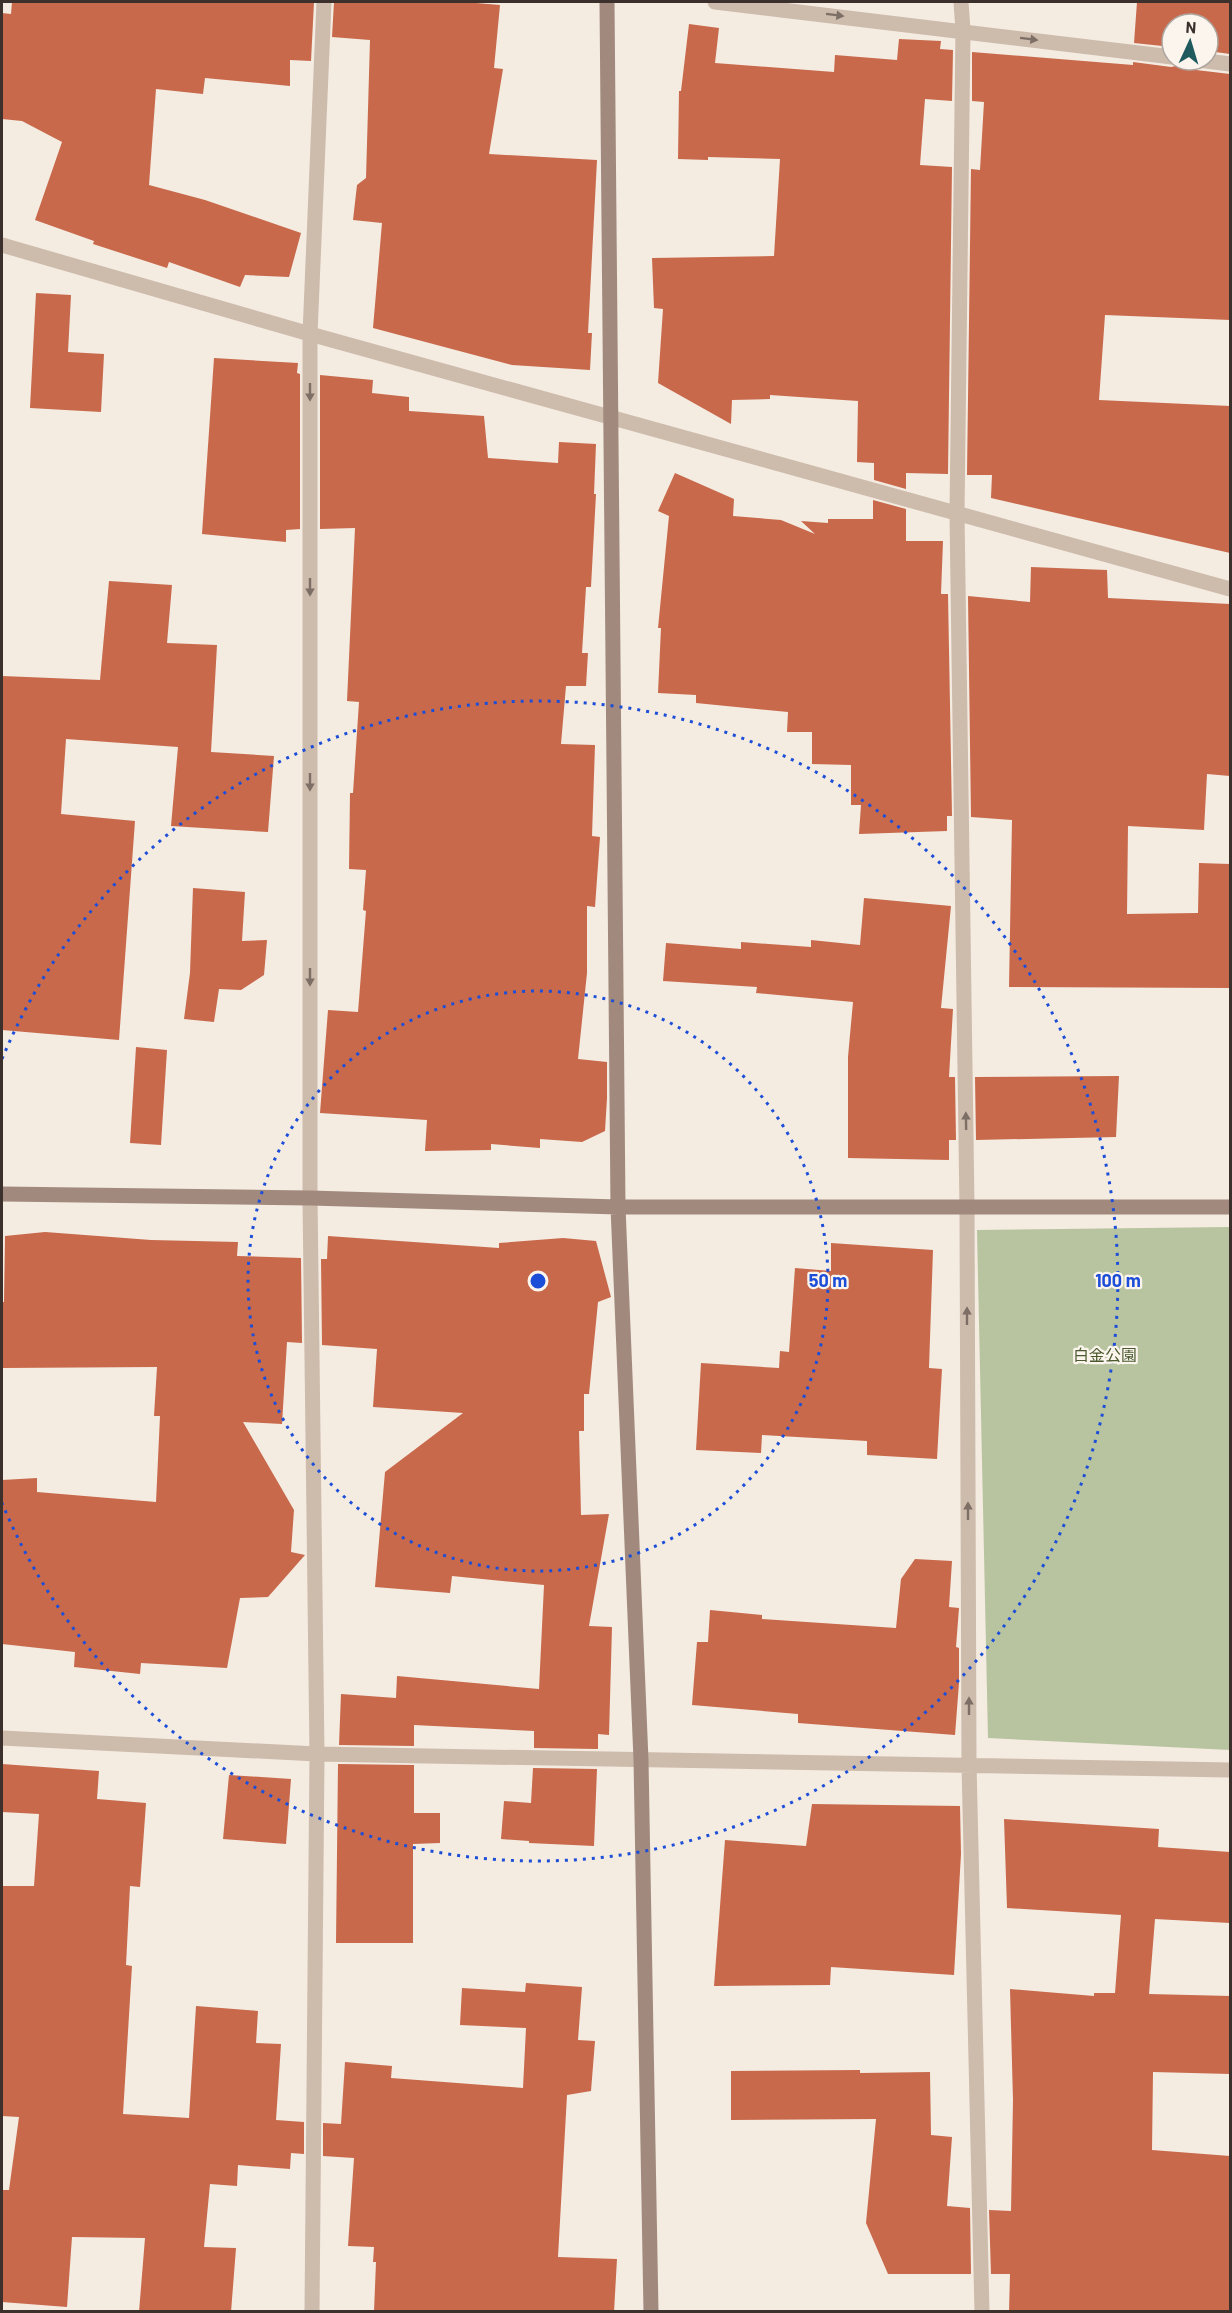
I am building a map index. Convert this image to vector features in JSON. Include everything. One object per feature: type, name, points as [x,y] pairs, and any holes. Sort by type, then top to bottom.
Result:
[{"type":"street","points":[[312,2312],[317,1754],[310,1198],[310,334],[324,2]]},
{"type":"street","points":[[607,2],[618,1208],[641,1760],[651,2312]]},
{"type":"street","points":[[715,2],[1160,55]]},
{"type":"street","points":[[961,2],[963,30],[957,514],[967,1207],[969,1764],[982,2312]]},
{"type":"street","points":[[2,245],[310,334],[1230,589]]},
{"type":"street","points":[[2,1194],[310,1198],[618,1208],[1230,1207]]},
{"type":"street","points":[[2,1738],[317,1754],[1230,1770]]},
{"type":"green space","name":"白金公園","points":[[1230,1227],[1230,1750],[988,1738],[977,1230]]},
{"type":"building","points":[[12,2],[314,2],[311,61],[290,60],[290,86],[205,78],[203,94],[156,89],[149,185],[205,200],[301,233],[289,277],[245,275],[240,287],[169,262],[167,268],[93,244],[94,241],[35,220],[62,142],[22,121],[2,119],[2,13],[11,14]]},
{"type":"building","points":[[334,2],[464,2],[500,5],[494,68],[503,69],[489,154],[597,160],[588,333],[592,333],[590,370],[512,365],[373,328],[382,223],[353,220],[357,185],[366,178],[370,40],[332,37]]},
{"type":"building","points":[[1137,2],[1230,2],[1230,54],[1220,53],[1220,12],[1160,12],[1160,46],[1134,43]]},
{"type":"building","points":[[689,24],[719,28],[715,63],[834,72],[835,55],[897,60],[899,39],[941,41],[940,49],[953,50],[952,101],[925,99],[920,165],[952,167],[948,474],[906,473],[906,489],[874,480],[874,463],[857,462],[858,401],[770,395],[770,399],[732,400],[731,424],[658,383],[663,309],[654,308],[652,258],[774,256],[780,159],[708,157],[708,160],[678,159],[679,91],[681,91]]},
{"type":"building","points":[[972,52],[1133,65],[1133,62],[1160,66],[1160,72],[1230,74],[1230,320],[1105,315],[1099,400],[1230,406],[1230,553],[991,498],[992,475],[967,475],[971,169],[980,170],[984,102],[972,101]]},
{"type":"building","points":[[36,293],[71,295],[68,352],[104,354],[101,412],[30,408]]},
{"type":"building","points":[[214,358],[298,363],[297,373],[300,374],[300,529],[286,530],[286,542],[202,534]]},
{"type":"building","points":[[320,375],[373,380],[372,393],[409,397],[409,411],[484,416],[488,458],[558,463],[559,442],[596,444],[591,587],[586,587],[582,653],[588,653],[586,686],[566,686],[561,744],[595,745],[592,836],[600,837],[595,907],[587,906],[587,973],[578,1059],[607,1062],[607,1098],[605,1131],[582,1142],[540,1139],[540,1148],[491,1144],[491,1150],[425,1151],[427,1120],[320,1113],[328,1010],[358,1012],[366,911],[363,910],[366,870],[349,869],[350,793],[353,793],[359,702],[347,701],[355,528],[320,529]]},
{"type":"building","points":[[675,473],[734,499],[733,516],[781,520],[815,534],[801,521],[828,523],[828,519],[873,519],[873,500],[906,509],[906,541],[943,541],[941,594],[948,594],[952,816],[947,816],[947,831],[859,834],[861,805],[851,805],[851,765],[812,764],[812,732],[787,732],[788,712],[696,703],[696,695],[658,693],[661,628],[658,628],[669,516],[658,511]]},
{"type":"building","points":[[1031,567],[1107,570],[1108,598],[1230,604],[1230,776],[1207,774],[1204,830],[1128,826],[1127,914],[1198,913],[1199,863],[1230,864],[1230,988],[1009,987],[1012,820],[971,817],[968,596],[1030,602]]},
{"type":"building","points":[[109,581],[172,585],[167,643],[217,645],[211,752],[274,756],[268,832],[171,826],[178,747],[66,739],[61,814],[135,821],[119,1040],[2,1030],[2,676],[100,680]]},
{"type":"building","points":[[193,888],[245,892],[242,941],[267,940],[264,975],[241,990],[219,989],[214,1022],[184,1019],[190,973]]},
{"type":"building","points":[[864,898],[951,906],[941,1008],[953,1009],[949,1077],[955,1077],[956,1140],[949,1140],[949,1160],[848,1158],[848,1057],[853,1002],[756,993],[757,987],[663,981],[666,943],[741,949],[741,942],[811,947],[811,940],[860,945]]},
{"type":"building","points":[[136,1047],[167,1050],[161,1145],[130,1143]]},
{"type":"building","points":[[1119,1076],[1116,1137],[976,1140],[975,1077]]},
{"type":"building","points":[[45,1232],[151,1240],[238,1242],[237,1256],[301,1258],[302,1343],[287,1342],[282,1424],[243,1422],[294,1510],[291,1552],[305,1555],[268,1597],[240,1598],[227,1668],[141,1663],[140,1674],[74,1667],[75,1652],[2,1644],[2,1480],[37,1478],[37,1492],[156,1502],[160,1416],[154,1416],[157,1367],[2,1368],[5,1236]]},
{"type":"building","points":[[328,1236],[499,1248],[499,1243],[563,1238],[596,1241],[611,1297],[598,1302],[589,1394],[584,1394],[584,1431],[579,1431],[581,1515],[609,1514],[589,1626],[612,1627],[609,1735],[598,1734],[598,1749],[534,1748],[534,1731],[414,1725],[414,1746],[339,1745],[341,1694],[396,1698],[397,1676],[539,1689],[544,1585],[452,1576],[450,1593],[375,1587],[385,1472],[463,1413],[373,1407],[377,1349],[322,1345],[321,1259],[327,1259]]},
{"type":"building","points":[[831,1243],[933,1250],[929,1368],[942,1369],[937,1459],[867,1455],[867,1441],[762,1435],[761,1453],[696,1450],[701,1363],[779,1368],[780,1351],[789,1352],[795,1268],[831,1271]]},
{"type":"building","points":[[915,1559],[952,1561],[949,1607],[959,1608],[956,1647],[959,1648],[959,1683],[955,1735],[798,1723],[798,1714],[692,1705],[697,1642],[708,1642],[710,1610],[762,1615],[762,1619],[896,1628],[901,1579]]},
{"type":"building","points":[[2,1764],[99,1771],[97,1799],[146,1803],[140,1887],[130,1886],[126,1965],[132,1966],[123,2114],[189,2118],[196,2006],[258,2011],[256,2043],[281,2044],[276,2120],[304,2122],[304,2154],[291,2153],[290,2169],[238,2165],[237,2186],[210,2184],[204,2247],[236,2248],[231,2312],[139,2312],[145,2238],[72,2237],[67,2307],[2,2302],[2,2190],[9,2190],[19,2117],[2,2116],[2,1886],[34,1886],[39,1814],[2,1812]]},
{"type":"building","points":[[338,1764],[414,1765],[414,1813],[440,1813],[440,1843],[413,1844],[413,1943],[336,1943]]},
{"type":"building","points":[[533,1768],[597,1769],[594,1846],[529,1843],[529,1841],[501,1839],[504,1801],[531,1803]]},
{"type":"building","points":[[229,1775],[291,1779],[286,1844],[223,1839]]},
{"type":"building","points":[[812,1804],[960,1806],[961,1854],[954,1975],[831,1967],[830,1985],[714,1986],[725,1840],[806,1846]]},
{"type":"building","points":[[1004,1819],[1159,1829],[1158,1847],[1230,1852],[1230,1923],[1155,1919],[1149,1994],[1230,1996],[1230,2074],[1153,2072],[1152,2150],[1230,2156],[1230,2312],[1009,2312],[1010,2274],[991,2274],[989,2210],[1011,2211],[1013,2100],[1010,1989],[1094,1996],[1094,1993],[1115,1993],[1121,1915],[1007,1908]]},
{"type":"building","points":[[526,1983],[582,1987],[578,2040],[595,2041],[591,2091],[567,2095],[558,2257],[617,2259],[614,2312],[374,2312],[376,2262],[373,2262],[374,2247],[348,2246],[354,2158],[323,2156],[323,2123],[341,2124],[345,2062],[392,2066],[391,2078],[523,2088],[526,2028],[460,2025],[462,1988],[525,1992]]},
{"type":"building","points":[[860,2070],[860,2073],[930,2072],[931,2135],[952,2137],[947,2206],[970,2208],[971,2274],[888,2274],[866,2223],[876,2119],[731,2120],[731,2071]]}]
